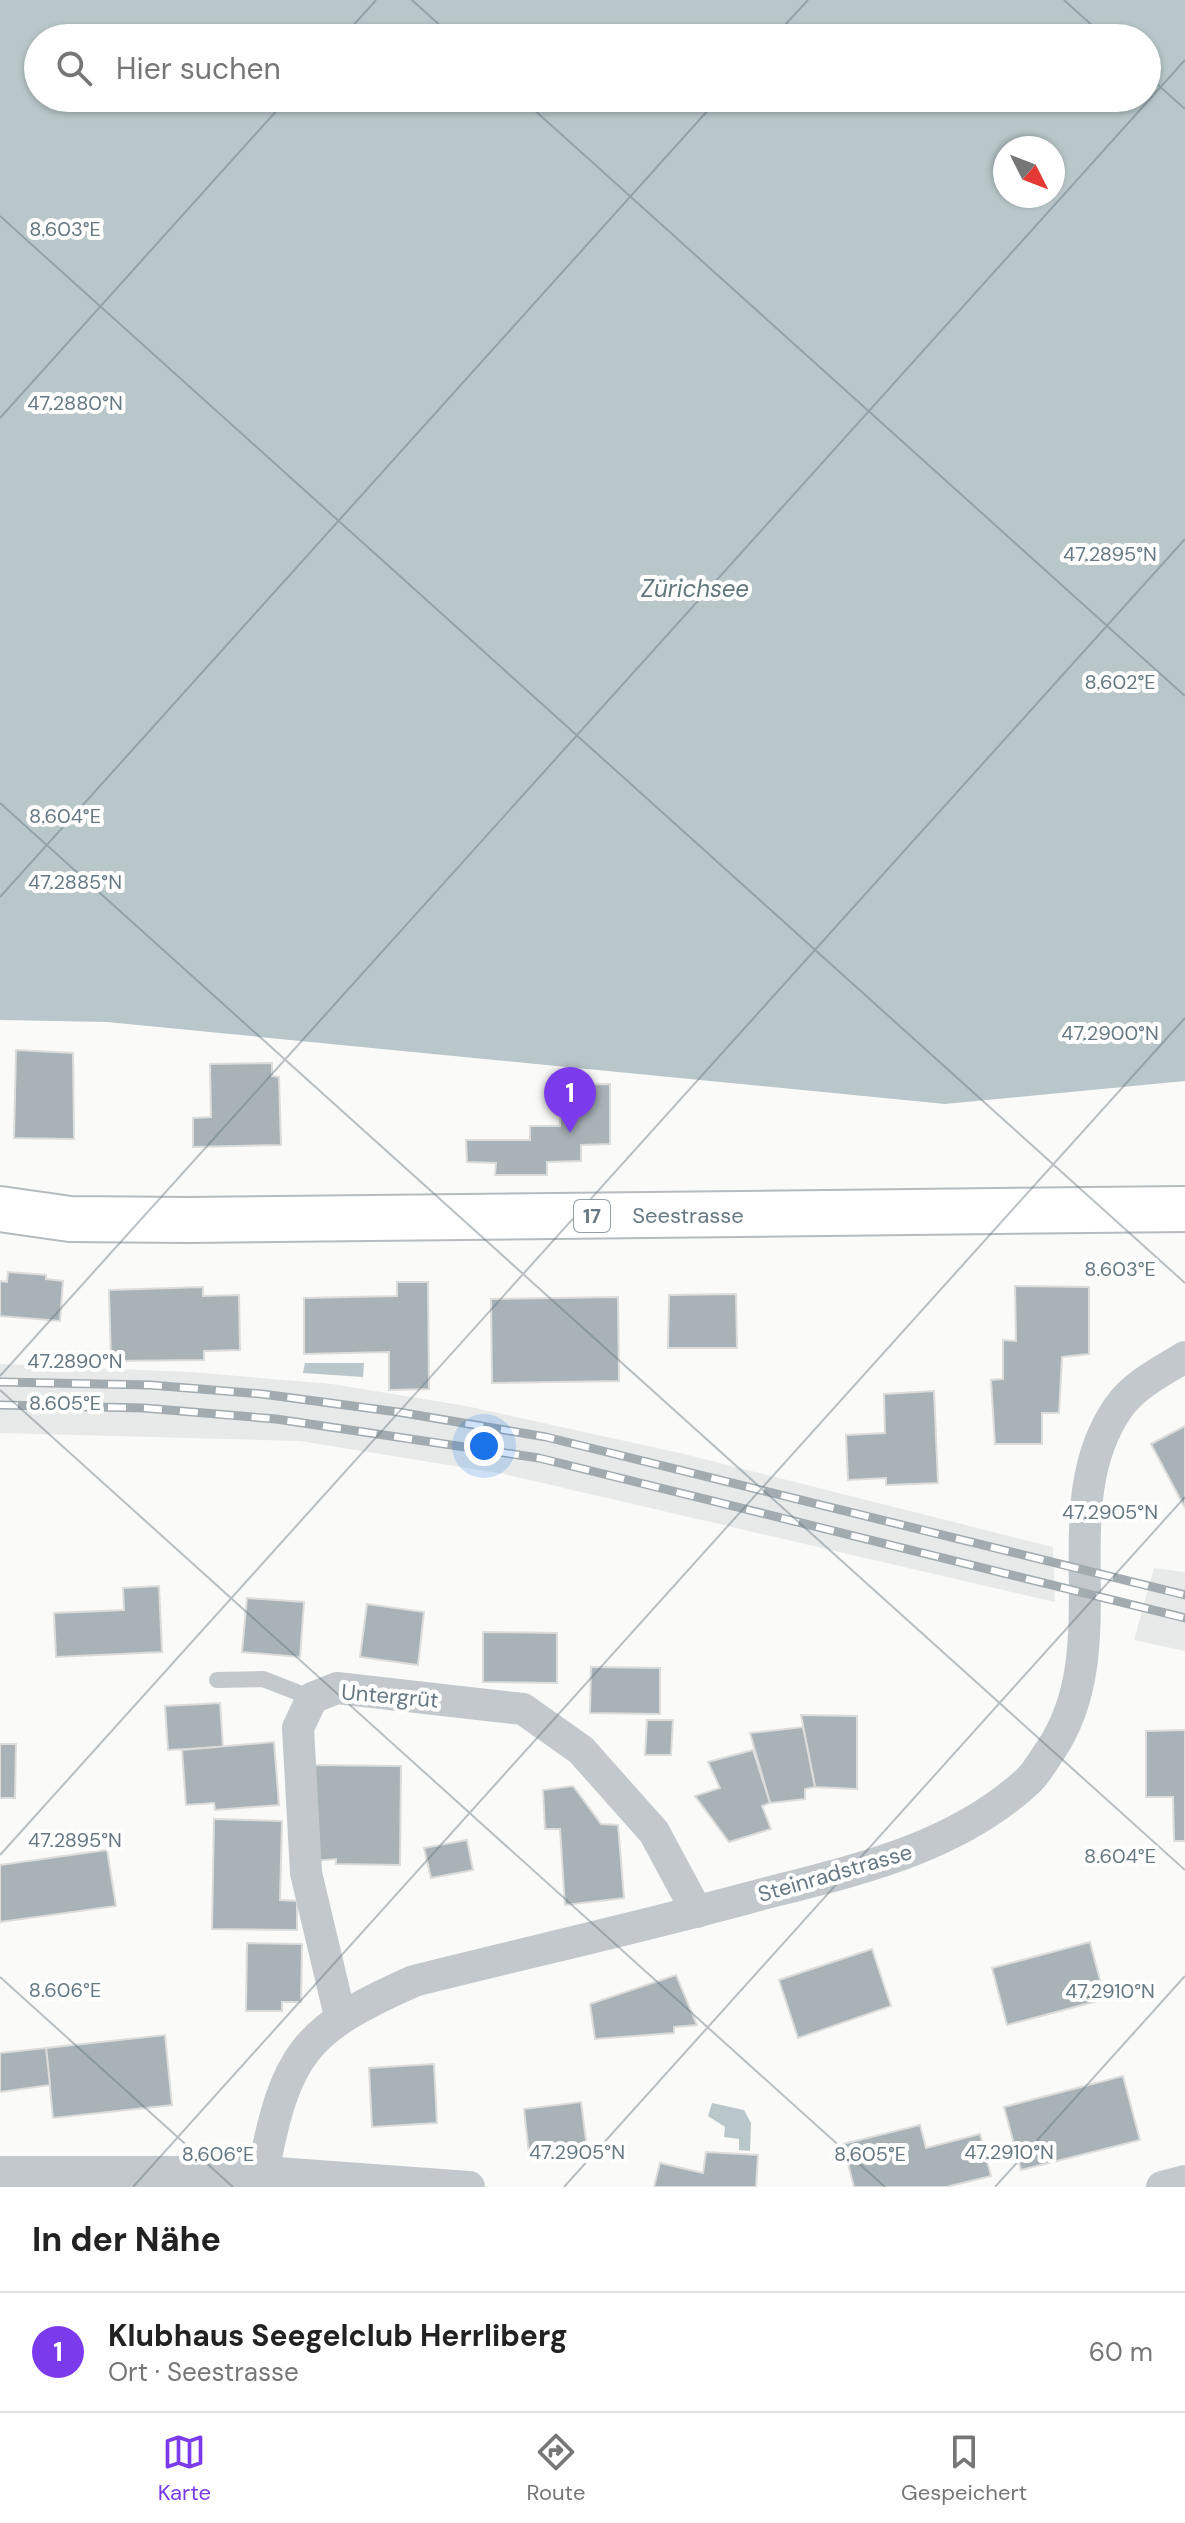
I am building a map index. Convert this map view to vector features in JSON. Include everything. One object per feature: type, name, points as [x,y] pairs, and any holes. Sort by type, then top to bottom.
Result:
[{"type":"main road","name":"Seestrasse","points":[[0,1209],[70,1219],[188,1220],[1185,1209]]},
{"type":"street","name":"Steinradstrasse","points":[[263,2172],[274,2119],[298,2061],[313,2038],[340,2016],[414,1981],[697,1912],[924,1847],[985,1816],[1031,1778],[1064,1730],[1080,1679],[1085,1628],[1087,1492],[1098,1444],[1119,1406],[1149,1378],[1185,1357]]},
{"type":"street","name":"Untergrüt","points":[[340,2016],[306,1873],[298,1728],[312,1698],[337,1688],[523,1709],[581,1750],[654,1832],[697,1912]]},
{"type":"street","points":[[0,2172],[263,2172],[469,2187]]},
{"type":"street","points":[[1162,2187],[1185,2181]]},
{"type":"lane","points":[[217,1680],[263,1679],[312,1698]]},
{"type":"shaded area","points":[[0,1364],[190,1372],[332,1384],[466,1406],[684,1454],[1053,1547],[1055,1602],[504,1474],[300,1441],[0,1433]]},
{"type":"shaded area","points":[[1154,1568],[1185,1572],[1185,1651],[1134,1640]]},
{"type":"water","name":"Zürichsee","points":[[0,0],[1185,0],[1185,1081],[945,1104],[107,1022],[0,1020]]},
{"type":"water","points":[[305,1363],[364,1363],[363,1377],[303,1373]]},
{"type":"water","points":[[712,2103],[744,2110],[751,2123],[750,2151],[739,2150],[739,2139],[724,2137],[725,2127],[708,2116]]},
{"type":"building","points":[[16,1050],[73,1053],[74,1139],[14,1138]]},
{"type":"building","points":[[272,1063],[272,1076],[279,1077],[281,1145],[193,1147],[193,1118],[211,1117],[210,1064]]},
{"type":"building","points":[[610,1084],[610,1144],[581,1145],[581,1161],[547,1162],[547,1175],[495,1175],[496,1163],[467,1162],[466,1140],[530,1140],[530,1126],[560,1126],[560,1115],[566,1115],[566,1085]]},
{"type":"building","points":[[8,1272],[46,1275],[46,1279],[63,1281],[60,1321],[0,1316],[0,1281],[7,1282]]},
{"type":"building","points":[[397,1282],[428,1282],[429,1389],[389,1390],[389,1352],[304,1354],[304,1298],[397,1296]]},
{"type":"building","points":[[1015,1286],[1089,1287],[1089,1354],[1062,1357],[1059,1413],[1042,1413],[1042,1444],[995,1444],[991,1380],[1003,1379],[1003,1340],[1016,1341]]},
{"type":"building","points":[[203,1287],[203,1296],[239,1295],[240,1350],[204,1351],[204,1360],[111,1361],[109,1290]]},
{"type":"building","points":[[736,1294],[737,1348],[668,1348],[669,1295]]},
{"type":"building","points":[[618,1297],[619,1381],[492,1383],[491,1299]]},
{"type":"building","points":[[934,1391],[938,1483],[886,1485],[886,1478],[848,1480],[846,1435],[885,1433],[884,1394]]},
{"type":"building","points":[[1185,1426],[1185,1508],[1151,1444]]},
{"type":"building","points":[[159,1586],[162,1652],[56,1657],[54,1613],[124,1610],[123,1588]]},
{"type":"building","points":[[247,1598],[304,1602],[300,1657],[242,1652]]},
{"type":"building","points":[[367,1604],[424,1612],[418,1665],[360,1657]]},
{"type":"building","points":[[483,1632],[557,1633],[557,1683],[483,1682]]},
{"type":"building","points":[[591,1667],[660,1668],[660,1714],[590,1713]]},
{"type":"building","points":[[220,1703],[223,1747],[168,1750],[165,1706]]},
{"type":"building","points":[[801,1715],[857,1716],[857,1789],[815,1787]]},
{"type":"building","points":[[647,1720],[673,1720],[671,1755],[645,1755]]},
{"type":"building","points":[[803,1727],[815,1787],[805,1789],[805,1799],[770,1803],[750,1733]]},
{"type":"building","points":[[1185,1730],[1185,1841],[1174,1841],[1173,1797],[1146,1797],[1146,1731]]},
{"type":"building","points":[[274,1742],[279,1805],[215,1810],[214,1803],[186,1805],[182,1750]]},
{"type":"building","points":[[0,1744],[16,1744],[15,1798],[0,1798]]},
{"type":"building","points":[[753,1750],[770,1803],[762,1806],[771,1829],[729,1842],[695,1796],[720,1788],[708,1762]]},
{"type":"building","points":[[309,1765],[401,1766],[400,1865],[336,1864],[336,1859],[314,1861]]},
{"type":"building","points":[[573,1786],[601,1824],[618,1825],[624,1898],[565,1905],[560,1829],[545,1829],[543,1790]]},
{"type":"building","points":[[214,1819],[282,1821],[280,1900],[297,1901],[297,1930],[212,1929]]},
{"type":"building","points":[[467,1840],[473,1870],[431,1878],[424,1848]]},
{"type":"building","points":[[107,1850],[116,1906],[0,1922],[0,1865]]},
{"type":"building","points":[[1090,1942],[1105,1999],[1007,2025],[992,1968]]},
{"type":"building","points":[[247,1943],[302,1944],[301,2002],[282,2002],[282,2011],[246,2011]]},
{"type":"building","points":[[872,1949],[891,2006],[798,2038],[779,1980]]},
{"type":"building","points":[[676,1975],[697,2025],[674,2027],[674,2033],[595,2039],[590,2004]]},
{"type":"building","points":[[165,2035],[172,2105],[53,2118],[46,2048]]},
{"type":"building","points":[[46,2048],[50,2085],[0,2092],[0,2053]]},
{"type":"building","points":[[434,2064],[437,2123],[372,2127],[369,2068]]},
{"type":"building","points":[[1123,2076],[1140,2140],[1021,2170],[1004,2107]]},
{"type":"building","points":[[581,2102],[587,2148],[529,2155],[524,2109]]},
{"type":"building","points":[[920,2125],[926,2148],[980,2134],[991,2176],[946,2187],[854,2187],[843,2144]]},
{"type":"building","points":[[706,2152],[758,2155],[756,2187],[654,2187],[660,2163],[703,2173]]},
{"type":"railway","points":[[0,1382],[150,1385],[262,1394],[398,1412],[546,1437],[1185,1595]]},
{"type":"railway","points":[[0,1405],[144,1408],[276,1419],[539,1458],[1185,1618]]},
{"type":"place","name":"Klubhaus Seegelclub Herrliberg","points":[[570,1133]]}]
